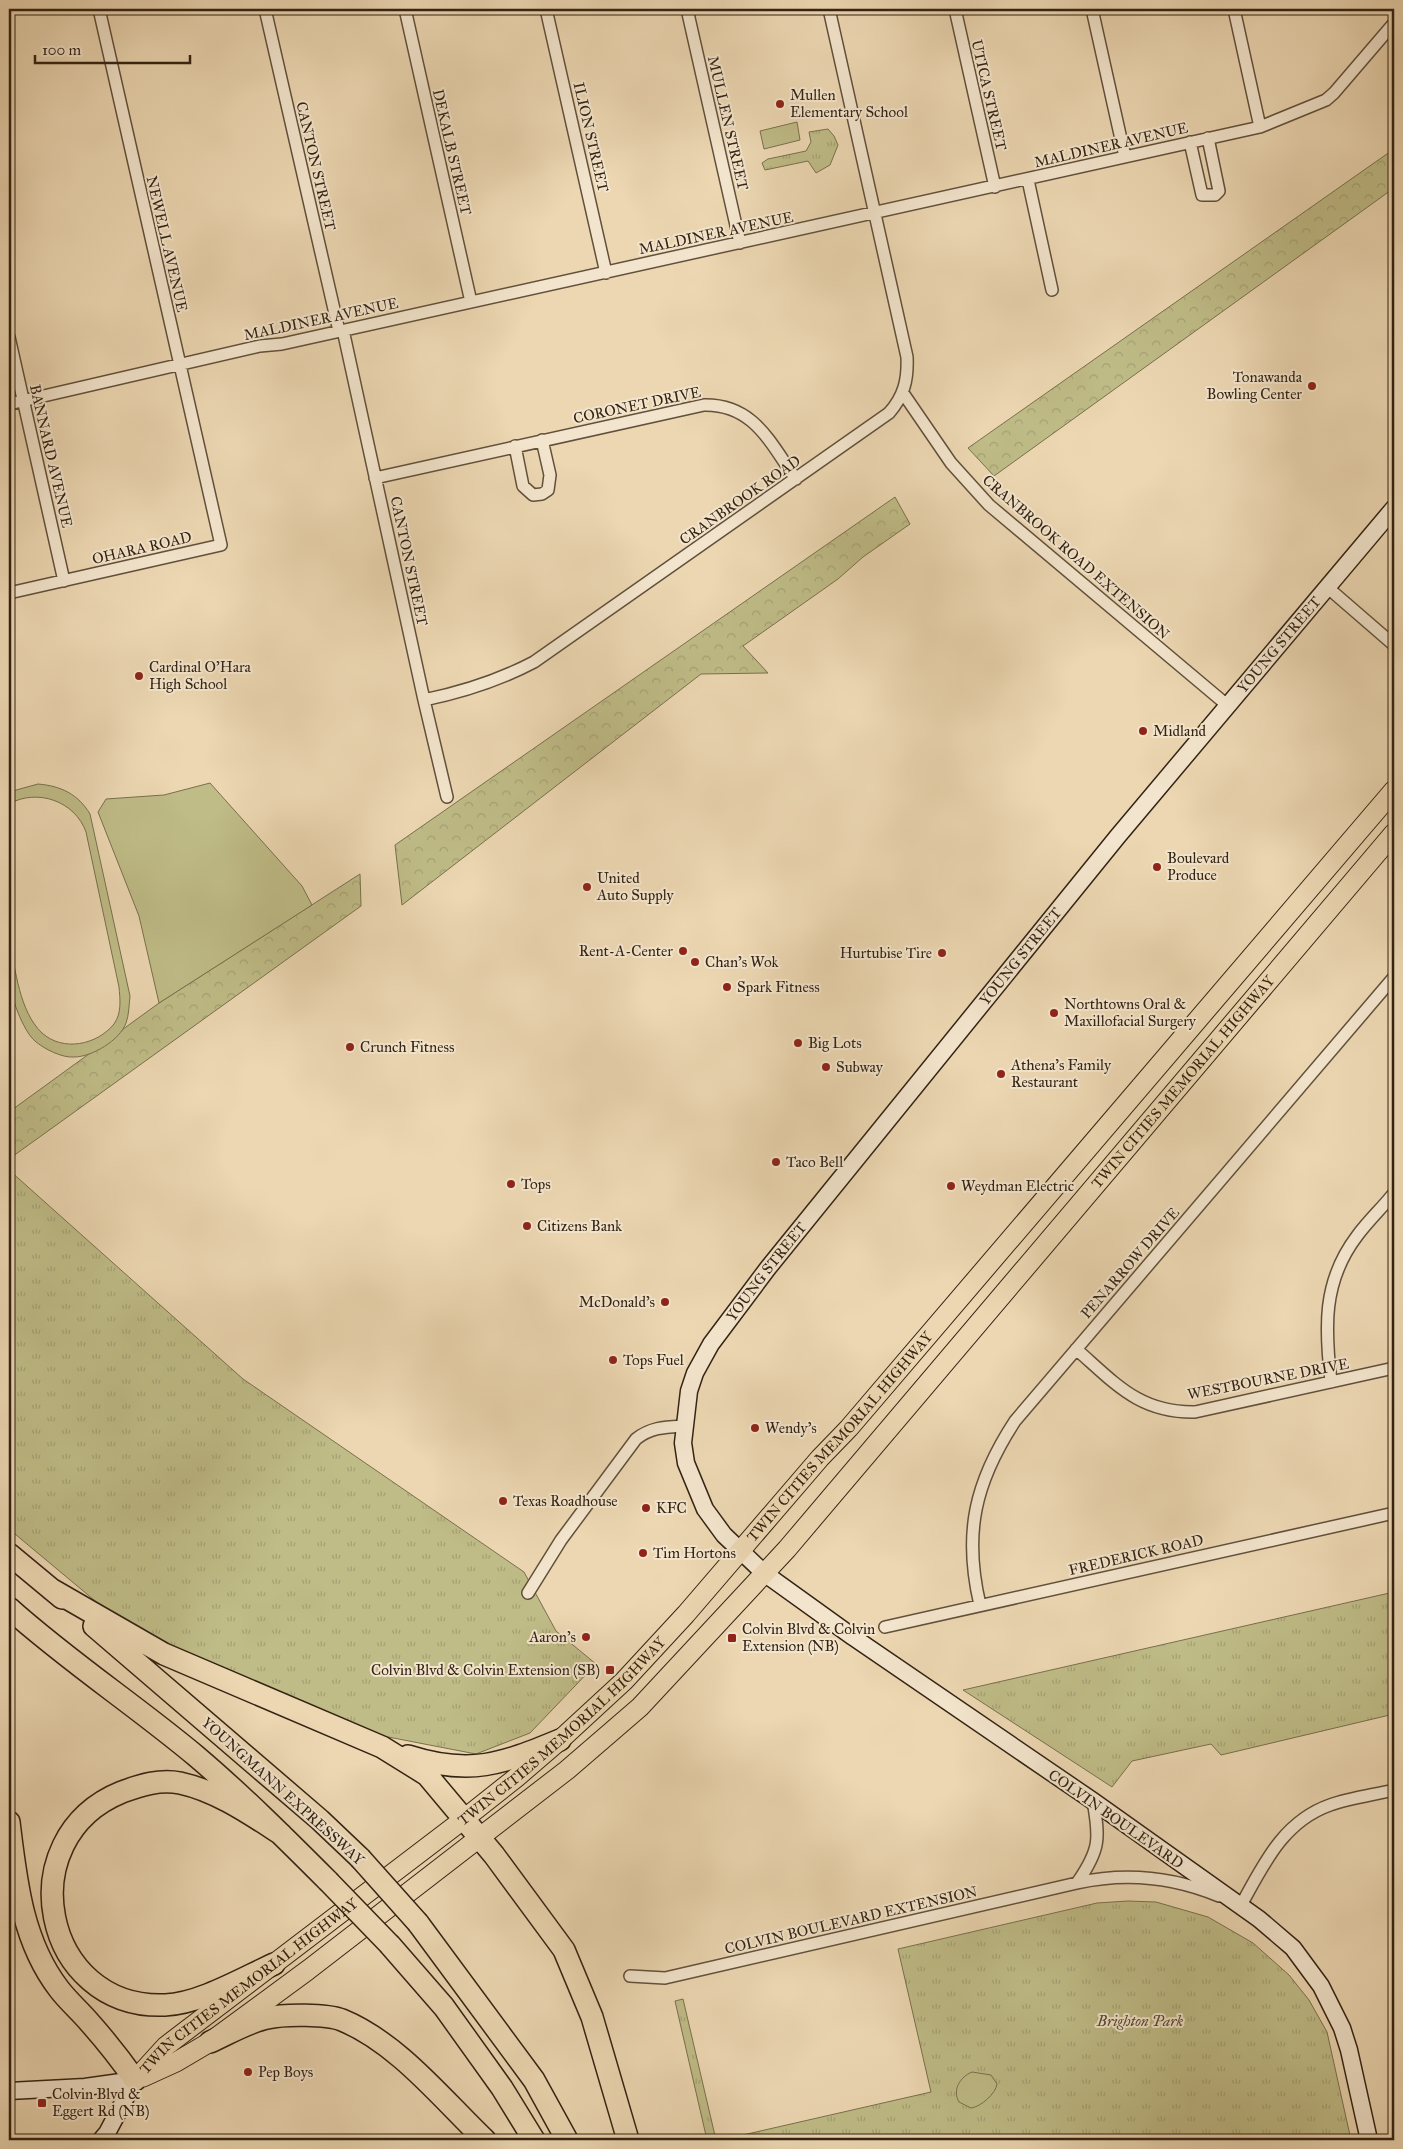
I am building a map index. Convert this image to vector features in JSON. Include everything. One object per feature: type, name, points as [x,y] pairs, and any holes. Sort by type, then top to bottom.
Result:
[{"type":"highway","name":"YOUNGMANN EXPRESSWAY","points":[[9,1554],[320,1820],[360,1858],[418,1923],[534,2080],[567,2140]]},
{"type":"highway","points":[[52,1589],[164,1654],[382,1747],[438,1764],[463,1767],[493,1764],[522,1756],[560,1740]]},
{"type":"highway","points":[[9,1608],[34,1631],[196,1756],[328,1880],[390,1945],[444,2007],[502,2088],[534,2140]]},
{"type":"highway","points":[[382,1747],[427,1775],[481,1838],[554,1934],[573,1968],[592,2018],[628,2140]]},
{"type":"highway","points":[[274,1964],[210,1994],[174,2004],[147,2005],[128,2001],[110,1993],[93,1982],[68,1954],[59,1936],[52,1913],[51,1896],[52,1879],[57,1863],[65,1842],[77,1824],[103,1802],[117,1794],[146,1783],[179,1783],[196,1788],[240,1808],[281,1834]]},
{"type":"highway","points":[[9,1822],[15,1872],[27,1930],[42,1963],[59,1989],[114,2050],[135,2080]]},
{"type":"highway","points":[[210,2042],[267,2018],[304,2015],[341,2019],[372,2036],[400,2057],[484,2140]]},
{"type":"main road","name":"TWIN CITIES MEMORIAL HIGHWAY","points":[[135,2080],[166,2046],[518,1777],[624,1681],[686,1614],[820,1458],[849,1428],[1394,790]]},
{"type":"main road","name":"TWIN CITIES MEMORIAL HIGHWAY","points":[[135,2080],[176,2062],[210,2042],[481,1838],[567,1770],[640,1707],[764,1573],[1394,833]]},
{"type":"street","name":"NEWELL AVENUE","points":[[99,9],[207,485]]},
{"type":"street","name":"CANTON STREET","points":[[265,9],[341,330],[447,797]]},
{"type":"street","name":"DEKALB STREET","points":[[405,9],[471,302]]},
{"type":"street","name":"ILION STREET","points":[[546,9],[606,273]]},
{"type":"street","name":"MULLEN STREET","points":[[687,9],[740,243]]},
{"type":"street","name":"CRANBROOK ROAD","points":[[424,700],[465,692],[489,684],[534,662],[889,413],[903,393],[908,372],[907,357],[828,9]]},
{"type":"street","name":"UTICA STREET","points":[[955,9],[995,187]]},
{"type":"street","points":[[1092,9],[1125,157]]},
{"type":"street","points":[[1234,9],[1260,127]]},
{"type":"street","name":"MALDINER AVENUE","points":[[9,404],[179,365],[1028,180],[1260,127],[1326,100],[1394,23]]},
{"type":"street","points":[[1190,142],[1202,195],[1216,195],[1219,191],[1219,183],[1208,138]]},
{"type":"street","points":[[1028,180],[1052,290]]},
{"type":"street","name":"BANNARD AVENUE","points":[[9,337],[64,581]]},
{"type":"street","name":"CRANBROOK ROAD EXTENSION","points":[[903,393],[951,463],[989,505],[1227,705]]},
{"type":"street","name":"CORONET DRIVE","points":[[375,478],[704,405],[716,405],[740,412],[756,424],[796,479]]},
{"type":"street","points":[[515,446],[523,486],[533,495],[542,494],[548,490],[550,476],[542,440]]},
{"type":"street","name":"OHARA ROAD","points":[[9,593],[221,545],[207,485]]},
{"type":"street","name":"YOUNG STREET","points":[[764,1573],[724,1535],[705,1509],[686,1463],[683,1443],[689,1391],[704,1354],[768,1268],[1118,836],[1394,508]]},
{"type":"street","points":[[1327,587],[1394,645]]},
{"type":"street","name":"PENARROW DRIVE","points":[[980,1605],[974,1582],[971,1549],[973,1522],[981,1487],[990,1464],[1015,1421],[1394,977]]},
{"type":"street","points":[[1332,1382],[1326,1341],[1326,1320],[1332,1285],[1340,1265],[1356,1237],[1394,1193]]},
{"type":"street","name":"WESTBOURNE DRIVE","points":[[1076,1349],[1137,1399],[1151,1406],[1179,1412],[1195,1412],[1394,1368]]},
{"type":"street","points":[[528,1593],[561,1540],[636,1439],[653,1429],[684,1426]]},
{"type":"street","name":"FREDERICK ROAD","points":[[885,1627],[1394,1513]]},
{"type":"street","name":"COLVIN BOULEVARD","points":[[764,1573],[1093,1801],[1282,1938],[1308,1966],[1336,2014],[1349,2050],[1369,2140]]},
{"type":"street","points":[[1240,1906],[1279,1840],[1302,1819],[1331,1805],[1394,1790]]},
{"type":"street","points":[[1077,1883],[1092,1862],[1098,1844],[1093,1801]]},
{"type":"street","name":"COLVIN BOULEVARD EXTENSION","points":[[630,1976],[665,1978],[1077,1883],[1112,1877],[1159,1879],[1204,1890],[1240,1906]]},
{"type":"street","points":[[9,2091],[85,2087],[135,2080]]},
{"type":"street","points":[[100,2140],[107,2133],[135,2080]]},
{"type":"green space","points":[[797,122],[800,140],[764,149],[760,131]]},
{"type":"green space","points":[[828,129],[838,145],[830,165],[816,173],[808,161],[765,170],[762,163],[768,159],[806,151],[811,142],[809,132]]},
{"type":"green space","points":[[1394,149],[1394,188],[994,476],[968,448]]},
{"type":"green space","points":[[895,497],[910,524],[863,557],[838,579],[743,646],[768,673],[701,674],[402,905],[395,845]]},
{"type":"green space","points":[[210,783],[302,886],[312,905],[159,1003],[139,916],[98,812],[106,799],[164,795]]},
{"type":"green space","points":[[38,784],[68,792],[80,801],[90,814],[130,996],[127,1020],[123,1029],[105,1046],[97,1051],[81,1056],[69,1057],[59,1054],[48,1050],[35,1041],[22,1021],[10,986],[9,940],[23,1002],[34,1024],[50,1039],[60,1043],[80,1044],[99,1037],[117,1020],[120,1006],[119,987],[86,832],[81,821],[64,805],[54,800],[31,797],[9,804],[9,792]]},
{"type":"green space","points":[[360,874],[361,906],[9,1159],[9,1112],[159,1003]]},
{"type":"green space","points":[[9,1170],[243,1379],[524,1572],[556,1631],[596,1664],[530,1733],[476,1754],[383,1736],[198,1660],[118,1620],[9,1529]]},
{"type":"green space","points":[[1394,1592],[1394,1714],[1221,1755],[1211,1744],[1132,1761],[1112,1787],[963,1690]]},
{"type":"green space","name":"Brighton Park","points":[[1156,1902],[1208,1917],[1253,1943],[1289,1975],[1309,2000],[1327,2032],[1351,2140],[721,2140],[931,2092],[898,1949],[1097,1903]]},
{"type":"green space","points":[[683,1999],[716,2140],[707,2140],[675,2001]]},
{"type":"green space","points":[[972,2072],[991,2075],[997,2084],[987,2099],[971,2108],[959,2102],[956,2093],[958,2084]]},
{"type":"place","name":"Mullen Elementary School","points":[[780,104]]},
{"type":"place","name":"Tonawanda Bowling Center","points":[[1312,386]]},
{"type":"place","name":"Cardinal O'Hara High School","points":[[139,676]]},
{"type":"place","name":"Midland","points":[[1143,731]]},
{"type":"place","name":"Boulevard Produce","points":[[1157,867]]},
{"type":"place","name":"United Auto Supply","points":[[587,887]]},
{"type":"place","name":"Rent-A-Center","points":[[683,951]]},
{"type":"place","name":"Hurtubise Tire","points":[[942,953]]},
{"type":"place","name":"Chan's Wok","points":[[695,962]]},
{"type":"place","name":"Spark Fitness","points":[[727,987]]},
{"type":"place","name":"Northtowns Oral & Maxillofacial Surgery","points":[[1054,1013]]},
{"type":"place","name":"Big Lots","points":[[798,1043]]},
{"type":"place","name":"Crunch Fitness","points":[[350,1047]]},
{"type":"place","name":"Subway","points":[[826,1067]]},
{"type":"place","name":"Athena's Family Restaurant","points":[[1001,1074]]},
{"type":"place","name":"Taco Bell","points":[[776,1162]]},
{"type":"place","name":"Tops","points":[[511,1184]]},
{"type":"place","name":"Weydman Electric","points":[[951,1186]]},
{"type":"place","name":"Citizens Bank","points":[[527,1226]]},
{"type":"place","name":"McDonald's","points":[[665,1302]]},
{"type":"place","name":"Tops Fuel","points":[[613,1360]]},
{"type":"place","name":"Wendy's","points":[[755,1428]]},
{"type":"place","name":"Texas Roadhouse","points":[[503,1501]]},
{"type":"place","name":"KFC","points":[[646,1508]]},
{"type":"place","name":"Tim Hortons","points":[[643,1553]]},
{"type":"place","name":"Aaron's","points":[[586,1637]]},
{"type":"place","name":"Colvin Blvd & Colvin Extension (NB)","points":[[732,1638]]},
{"type":"place","name":"Colvin Blvd & Colvin Extension (SB)","points":[[610,1670]]},
{"type":"place","name":"Pep Boys","points":[[248,2072]]},
{"type":"place","name":"Colvin Blvd & Eggert Rd (NB)","points":[[42,2103]]}]
